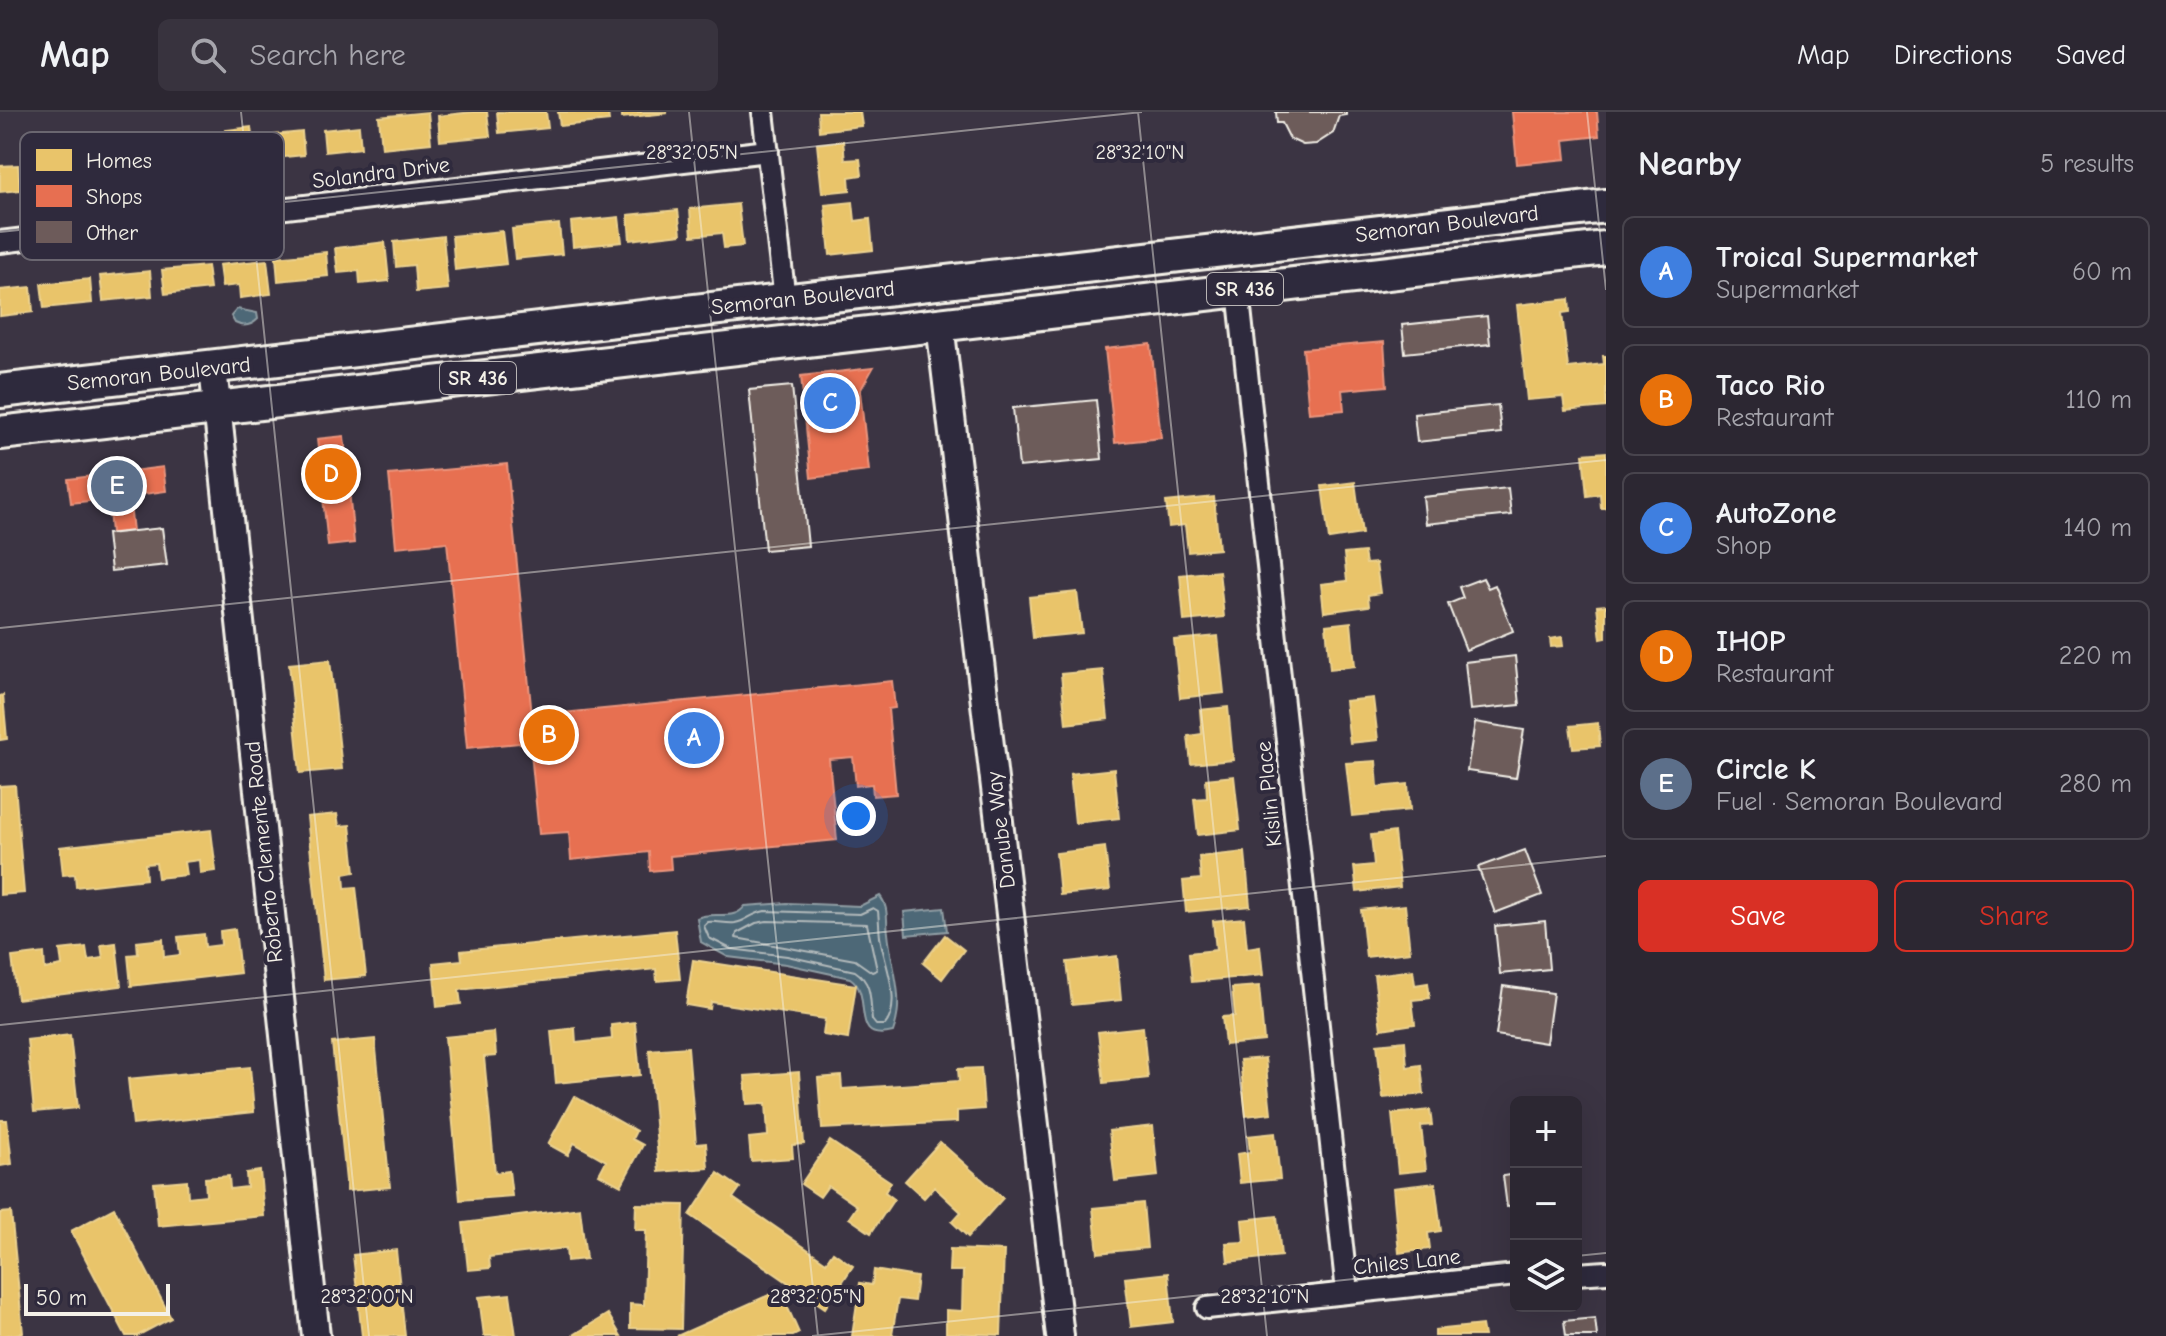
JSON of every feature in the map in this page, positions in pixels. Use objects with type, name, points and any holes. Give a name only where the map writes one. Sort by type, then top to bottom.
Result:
[{"type":"main road","name":"Semoran Boulevard","points":[[0,391],[1606,206]]},
{"type":"main road","name":"Semoran Boulevard","points":[[0,433],[1606,248]]},
{"type":"main road","points":[[940,324],[950,308],[970,290],[1001,276]]},
{"type":"main road","points":[[884,331],[920,316],[934,302],[942,283]]},
{"type":"street","points":[[763,112],[785,300]]},
{"type":"street","name":"Solandra Drive","points":[[284,208],[768,151]]},
{"type":"street","name":"Solandra Drive","points":[[0,242],[20,240]]},
{"type":"street","name":"Kislin Place","points":[[1238,290],[1347,1292]]},
{"type":"street","name":"Danube Way","points":[[940,324],[1060,1336]]},
{"type":"street","name":"Roberto Clemente Road","points":[[213,368],[316,1336]]},
{"type":"street","points":[[1582,1274],[1606,1272]]},
{"type":"street","name":"Chiles Lane","points":[[1207,1308],[1510,1276]]},
{"type":"water","points":[[237,309],[257,313],[258,319],[247,325],[235,323],[231,316]]},
{"type":"water","points":[[880,896],[886,909],[898,994],[893,1032],[879,1034],[870,1031],[861,995],[850,978],[786,964],[728,957],[701,942],[697,918],[703,916],[735,914],[745,906],[787,903],[860,906]]},
{"type":"water","points":[[944,908],[947,931],[906,935],[904,912]]},
{"type":"building: Homes","points":[[428,112],[431,143],[382,148],[379,117]]},
{"type":"building: Homes","points":[[487,112],[490,136],[440,141],[438,116]]},
{"type":"building: Homes","points":[[497,112],[546,112],[548,128],[499,133]]},
{"type":"building: Homes","points":[[558,112],[608,112],[609,121],[560,126]]},
{"type":"building: Homes","points":[[622,112],[667,112],[667,113],[622,118]]},
{"type":"building: Homes","points":[[818,112],[860,112],[862,126],[819,131]]},
{"type":"building: Homes","points":[[359,126],[361,148],[325,152],[323,130]]},
{"type":"building: Homes","points":[[251,127],[252,132],[226,132]]},
{"type":"building: Homes","points":[[302,132],[304,155],[284,157],[284,134]]},
{"type":"building: Homes","points":[[843,141],[845,160],[860,159],[862,175],[849,177],[850,190],[822,193],[817,144]]},
{"type":"building: Homes","points":[[18,165],[20,190],[0,192],[0,166]]},
{"type":"building: Homes","points":[[853,202],[855,221],[870,219],[873,250],[830,255],[825,205]]},
{"type":"building: Homes","points":[[738,204],[743,246],[724,248],[722,233],[692,236],[690,209]]},
{"type":"building: Homes","points":[[678,210],[681,234],[630,240],[628,215]]},
{"type":"building: Homes","points":[[619,217],[622,242],[573,247],[571,222]]},
{"type":"building: Homes","points":[[559,224],[562,254],[515,259],[512,229]]},
{"type":"building: Homes","points":[[502,231],[506,264],[455,270],[452,236]]},
{"type":"building: Homes","points":[[443,236],[448,289],[416,292],[414,265],[396,267],[394,242]]},
{"type":"building: Homes","points":[[385,242],[389,281],[360,284],[359,271],[338,273],[335,248]]},
{"type":"building: Homes","points":[[326,252],[328,276],[278,281],[276,260],[284,260],[284,256]]},
{"type":"building: Homes","points":[[267,260],[271,294],[240,298],[239,285],[222,287],[219,265]]},
{"type":"building: Homes","points":[[207,266],[210,289],[165,294],[162,270]]},
{"type":"building: Homes","points":[[150,271],[152,296],[103,301],[100,276]]},
{"type":"building: Homes","points":[[90,279],[92,303],[44,308],[41,284]]},
{"type":"building: Homes","points":[[31,287],[33,312],[0,316],[0,290]]},
{"type":"building: Homes","points":[[1569,299],[1570,312],[1562,313],[1568,368],[1604,364],[1603,356],[1606,356],[1606,407],[1565,411],[1563,397],[1527,400],[1517,305]]},
{"type":"building: Homes","points":[[1606,452],[1606,508],[1601,508],[1600,494],[1587,496],[1583,454]]},
{"type":"building: Homes","points":[[1355,482],[1362,534],[1329,539],[1322,486]]},
{"type":"building: Homes","points":[[1214,497],[1219,549],[1188,552],[1185,525],[1169,527],[1166,502]]},
{"type":"building: Homes","points":[[1364,552],[1366,564],[1376,563],[1380,593],[1368,595],[1369,606],[1324,612],[1321,584],[1347,581],[1344,554]]},
{"type":"building: Homes","points":[[1219,571],[1224,617],[1184,621],[1180,575]]},
{"type":"building: Homes","points":[[1077,592],[1082,633],[1033,638],[1029,597]]},
{"type":"building: Homes","points":[[1606,605],[1606,638],[1601,639],[1597,606]]},
{"type":"building: Homes","points":[[1351,622],[1355,666],[1330,669],[1326,625]]},
{"type":"building: Homes","points":[[1218,636],[1224,693],[1180,698],[1174,640]]},
{"type":"building: Homes","points":[[1562,637],[1563,646],[1551,647],[1550,639]]},
{"type":"building: Homes","points":[[330,660],[342,769],[300,773],[289,664]]},
{"type":"building: Homes","points":[[1103,670],[1108,719],[1066,724],[1061,674]]},
{"type":"building: Homes","points":[[3,695],[7,739],[0,740],[0,696]]},
{"type":"building: Homes","points":[[1373,698],[1378,740],[1350,743],[1345,701]]},
{"type":"building: Homes","points":[[1228,707],[1233,760],[1191,764],[1188,736],[1202,734],[1200,710]]},
{"type":"building: Homes","points":[[1598,723],[1600,746],[1573,748],[1570,726]]},
{"type":"building: Homes","points":[[1376,761],[1378,787],[1408,784],[1410,810],[1352,816],[1346,763]]},
{"type":"building: Homes","points":[[1114,769],[1119,818],[1075,823],[1070,774]]},
{"type":"building: Homes","points":[[1234,776],[1240,830],[1198,835],[1194,799],[1207,798],[1206,779]]},
{"type":"building: Homes","points":[[15,785],[24,893],[0,895],[0,786]]},
{"type":"building: Homes","points":[[337,814],[339,826],[350,825],[355,872],[344,874],[345,888],[356,887],[366,976],[324,980],[307,817]]},
{"type":"building: Homes","points":[[211,830],[216,871],[200,873],[199,860],[184,862],[186,875],[158,878],[156,863],[145,864],[146,879],[76,887],[75,874],[63,875],[60,847]]},
{"type":"building: Homes","points":[[1394,832],[1400,887],[1357,892],[1354,867],[1374,865],[1371,835]]},
{"type":"building: Homes","points":[[1105,847],[1110,890],[1060,895],[1056,853]]},
{"type":"building: Homes","points":[[1245,852],[1250,906],[1186,912],[1183,881],[1201,879],[1199,857]]},
{"type":"building: Homes","points":[[1405,905],[1410,952],[1366,957],[1361,910]]},
{"type":"building: Homes","points":[[1244,918],[1247,948],[1260,946],[1263,975],[1192,982],[1189,953],[1216,950],[1213,921]]},
{"type":"building: Homes","points":[[235,929],[240,973],[131,986],[128,955],[138,954],[137,942],[163,939],[164,957],[180,955],[178,937],[204,934],[205,947],[221,945],[220,931]]},
{"type":"building: Homes","points":[[675,930],[680,979],[657,981],[656,969],[459,990],[461,1004],[437,1007],[433,963],[462,960],[461,951]]},
{"type":"building: Homes","points":[[945,935],[964,950],[942,979],[923,963]]},
{"type":"building: Homes","points":[[116,943],[121,986],[17,999],[12,957],[44,953],[45,969],[62,966],[60,950],[86,947],[88,960],[103,958],[101,945]]},
{"type":"building: Homes","points":[[1117,956],[1121,1000],[1072,1005],[1067,962]]},
{"type":"building: Homes","points":[[693,960],[856,985],[848,1039],[823,1035],[825,1019],[711,1002],[710,1009],[686,1005]]},
{"type":"building: Homes","points":[[1413,970],[1415,985],[1428,983],[1430,998],[1412,1000],[1415,1024],[1381,1029],[1374,975]]},
{"type":"building: Homes","points":[[1259,986],[1264,1041],[1225,1045],[1222,1017],[1235,1016],[1232,988]]},
{"type":"building: Homes","points":[[635,1022],[640,1075],[556,1083],[551,1031],[575,1028],[576,1043],[612,1039],[611,1025]]},
{"type":"building: Homes","points":[[1143,1027],[1148,1078],[1104,1083],[1098,1032]]},
{"type":"building: Homes","points":[[494,1032],[496,1056],[484,1057],[495,1173],[509,1171],[512,1196],[460,1200],[445,1037]]},
{"type":"building: Homes","points":[[70,1035],[78,1108],[34,1112],[27,1040]]},
{"type":"building: Homes","points":[[375,1039],[390,1187],[347,1191],[332,1043]]},
{"type":"building: Homes","points":[[1405,1041],[1407,1067],[1421,1065],[1424,1094],[1383,1098],[1377,1044]]},
{"type":"building: Homes","points":[[688,1047],[696,1144],[706,1143],[708,1168],[659,1172],[649,1050]]},
{"type":"building: Homes","points":[[1265,1058],[1271,1113],[1246,1116],[1240,1060]]},
{"type":"building: Homes","points":[[250,1067],[254,1112],[133,1125],[128,1079]]},
{"type":"building: Homes","points":[[981,1068],[984,1109],[957,1111],[957,1122],[822,1129],[818,1078],[841,1076],[842,1089],[959,1081],[958,1069]]},
{"type":"building: Homes","points":[[799,1072],[804,1144],[792,1145],[793,1158],[751,1161],[749,1138],[768,1136],[766,1103],[747,1104],[745,1076]]},
{"type":"building: Homes","points":[[574,1096],[636,1131],[632,1139],[643,1145],[621,1186],[599,1174],[606,1161],[574,1143],[568,1155],[548,1144]]},
{"type":"building: Homes","points":[[1430,1110],[1432,1125],[1421,1126],[1426,1170],[1398,1173],[1392,1114]]},
{"type":"building: Homes","points":[[0,1120],[7,1120],[12,1164],[0,1166]]},
{"type":"building: Homes","points":[[1153,1126],[1158,1176],[1115,1181],[1109,1131]]},
{"type":"building: Homes","points":[[1275,1133],[1280,1179],[1240,1183],[1237,1154],[1250,1152],[1248,1136]]},
{"type":"building: Homes","points":[[830,1141],[891,1182],[885,1192],[894,1199],[871,1233],[849,1218],[857,1206],[828,1186],[820,1197],[801,1184]]},
{"type":"building: Homes","points":[[940,1142],[1003,1198],[968,1237],[952,1222],[961,1212],[934,1187],[924,1198],[905,1181]]},
{"type":"building: Homes","points":[[260,1171],[264,1216],[158,1226],[154,1183],[187,1180],[188,1197],[206,1195],[205,1178],[229,1176],[230,1189],[247,1187],[246,1173]]},
{"type":"building: Homes","points":[[718,1173],[740,1188],[733,1198],[826,1262],[833,1252],[853,1266],[825,1308],[690,1215]]},
{"type":"building: Homes","points":[[1435,1183],[1441,1231],[1428,1233],[1430,1249],[1399,1253],[1393,1188]]},
{"type":"building: Homes","points":[[1143,1203],[1147,1248],[1098,1253],[1093,1208]]},
{"type":"building: Homes","points":[[636,1204],[684,1205],[681,1329],[630,1328],[630,1304],[644,1305],[646,1230],[635,1230]]},
{"type":"building: Homes","points":[[114,1208],[171,1318],[137,1336],[126,1336],[71,1231]]},
{"type":"building: Homes","points":[[580,1208],[586,1259],[567,1261],[566,1248],[489,1257],[490,1268],[468,1270],[463,1223]]},
{"type":"building: Homes","points":[[11,1212],[23,1333],[0,1336],[0,1213]]},
{"type":"building: Homes","points":[[1277,1216],[1281,1256],[1228,1262],[1226,1243],[1244,1242],[1242,1220]]},
{"type":"building: Homes","points":[[950,1249],[1004,1251],[1001,1335],[946,1333],[946,1310],[962,1311],[963,1271],[949,1271]]},
{"type":"building: Homes","points":[[396,1250],[405,1336],[362,1336],[353,1255]]},
{"type":"building: Homes","points":[[874,1270],[917,1277],[914,1301],[898,1299],[892,1335],[901,1336],[852,1336],[860,1283],[872,1285]]},
{"type":"building: Homes","points":[[1168,1273],[1173,1322],[1131,1327],[1125,1278]]},
{"type":"building: Homes","points":[[780,1290],[799,1333],[793,1336],[677,1336]]},
{"type":"building: Homes","points":[[510,1294],[516,1336],[484,1336],[479,1297]]},
{"type":"building: Homes","points":[[608,1314],[621,1336],[572,1336]]},
{"type":"building: Homes","points":[[1482,1325],[1484,1336],[1435,1336],[1435,1330]]},
{"type":"building: Shops","points":[[1512,112],[1597,112],[1599,136],[1564,140],[1566,159],[1517,164]]},
{"type":"building: Shops","points":[[1384,342],[1387,386],[1342,390],[1344,410],[1309,413],[1303,349]]},
{"type":"building: Shops","points":[[1151,344],[1161,438],[1115,443],[1105,349]]},
{"type":"building: Shops","points":[[873,368],[860,391],[869,471],[811,478],[801,376]]},
{"type":"building: Shops","points":[[344,436],[354,543],[328,546],[317,439]]},
{"type":"building: Shops","points":[[507,464],[532,716],[892,681],[895,708],[888,709],[896,794],[873,796],[872,784],[856,786],[853,757],[829,759],[837,840],[670,856],[671,869],[650,871],[649,852],[571,860],[569,832],[539,834],[530,742],[467,748],[447,542],[396,547],[389,475]]},
{"type":"building: Shops","points":[[163,467],[166,491],[129,496],[133,531],[111,533],[108,499],[71,503],[68,479]]},
{"type":"building: Other","points":[[1276,112],[1346,112],[1346,115],[1339,116],[1333,133],[1316,144],[1303,145],[1290,139],[1282,123],[1277,123]]},
{"type":"building: Other","points":[[1487,316],[1490,344],[1405,353],[1402,325]]},
{"type":"building: Other","points":[[792,386],[808,546],[765,550],[749,390]]},
{"type":"building: Other","points":[[1096,400],[1102,459],[1019,467],[1013,408]]},
{"type":"building: Other","points":[[1498,405],[1501,433],[1417,442],[1414,414]]},
{"type":"building: Other","points":[[1508,488],[1511,515],[1426,524],[1423,497]]},
{"type":"building: Other","points":[[162,528],[167,565],[111,571],[107,534]]},
{"type":"building: Other","points":[[1483,578],[1488,588],[1495,585],[1513,631],[1466,650],[1448,604],[1463,598],[1459,587]]},
{"type":"building: Other","points":[[1515,656],[1520,705],[1470,710],[1465,662]]},
{"type":"building: Other","points":[[1475,722],[1524,730],[1516,778],[1467,771]]},
{"type":"building: Other","points":[[1525,850],[1542,895],[1495,913],[1478,867]]},
{"type":"building: Other","points":[[1545,921],[1549,969],[1500,974],[1495,926]]},
{"type":"building: Other","points":[[1503,986],[1553,993],[1546,1043],[1496,1035]]},
{"type":"building: Other","points":[[1510,1175],[1510,1207],[1507,1207],[1503,1176]]},
{"type":"building: Other","points":[[1595,1318],[1597,1336],[1566,1336],[1564,1321]]},
{"type":"place","name":"AutoZone","points":[[830,403]]},
{"type":"place","name":"IHOP","points":[[331,474]]},
{"type":"place","name":"Circle K","points":[[117,486]]},
{"type":"place","name":"Taco Rio","points":[[549,735]]},
{"type":"place","name":"Troical Supermarket","points":[[694,738]]}]
